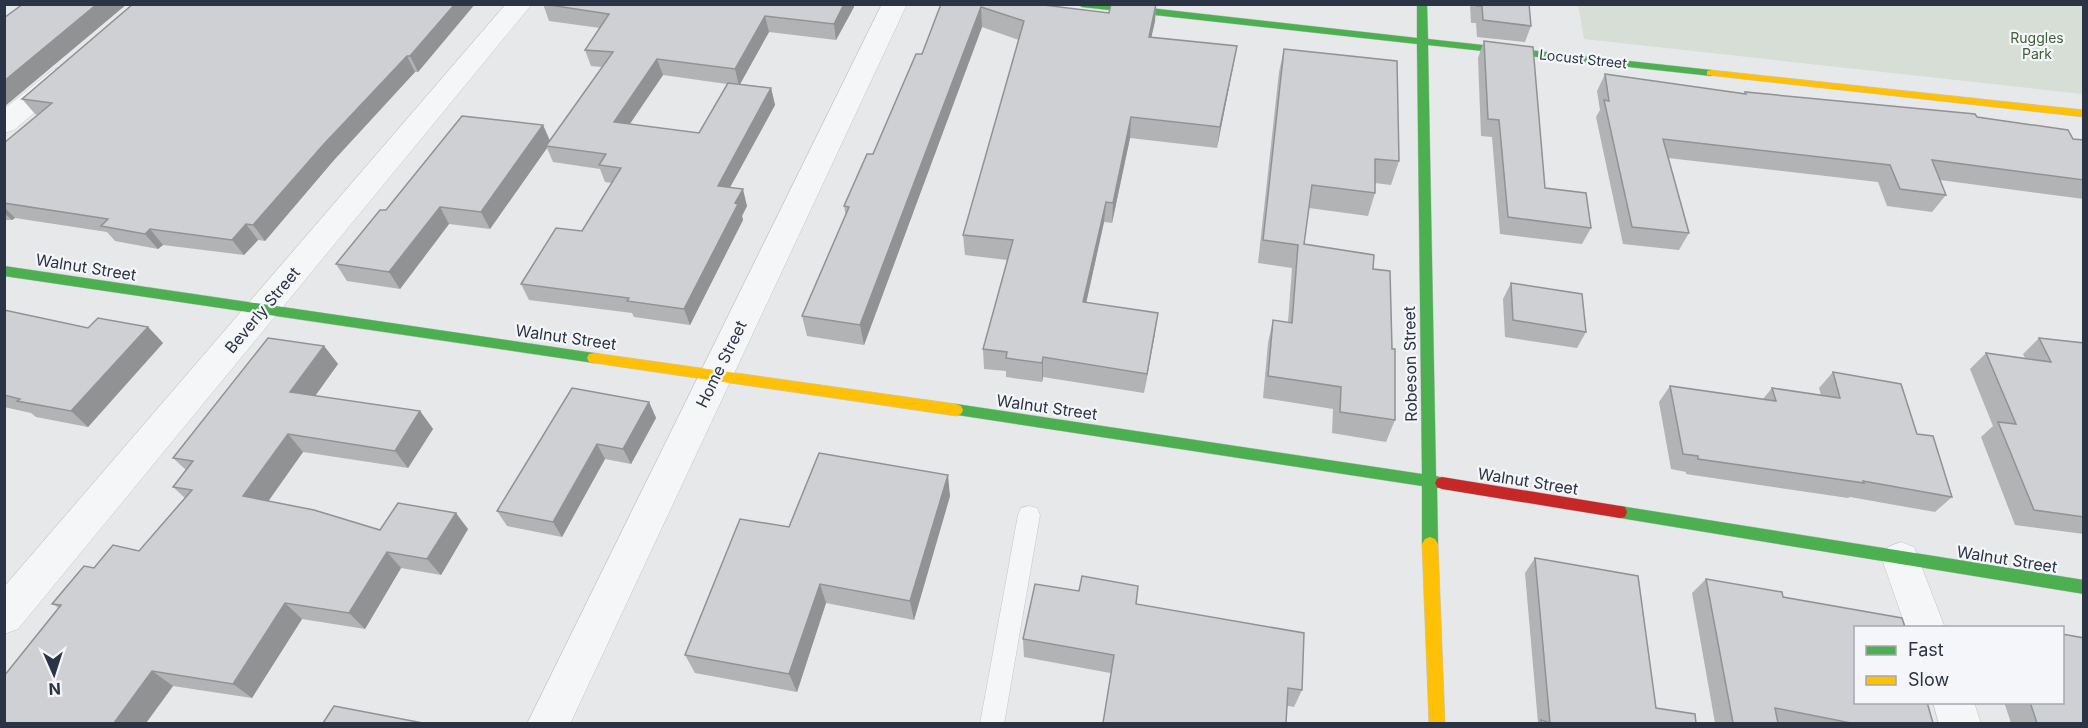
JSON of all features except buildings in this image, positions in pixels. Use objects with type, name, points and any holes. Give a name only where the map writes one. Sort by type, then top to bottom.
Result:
[{"type":"street","name":"Beverly Street","points":[[4,616],[520,4]]},
{"type":"street","name":"Home Street","points":[[548,723],[895,4]]},
{"type":"street","name":"Locust Street","points":[[1082,4],[2084,114]]},
{"type":"street","name":"Robeson Street","points":[[1422,4],[1427,480],[1437,723]]},
{"type":"street","points":[[4,124],[85,57]]},
{"type":"street","name":"Walnut Street","points":[[4,271],[261,312],[716,374],[1427,480],[2084,587]]},
{"type":"street","points":[[1901,559],[1926,626]]},
{"type":"street","points":[[1954,704],[1960,723]]},
{"type":"lane","points":[[992,723],[1029,515]]},
{"type":"green space","name":"Ruggles Park","points":[[1578,5],[2083,5],[2083,94],[1584,39]]},
{"type":"traffic: fast","points":[[1082,4],[1711,73]]},
{"type":"traffic: fast","points":[[1422,4],[1430,544]]},
{"type":"traffic: fast","points":[[4,271],[594,358]]},
{"type":"traffic: fast","points":[[956,410],[1442,483]]},
{"type":"traffic: fast","points":[[1620,512],[2084,587]]},
{"type":"traffic: slow","points":[[1711,73],[2084,114]]},
{"type":"traffic: slow","points":[[594,358],[956,410]]},
{"type":"traffic: slow","points":[[1430,544],[1437,724]]},
{"type":"traffic: jam","points":[[1442,483],[1620,512]]}]
